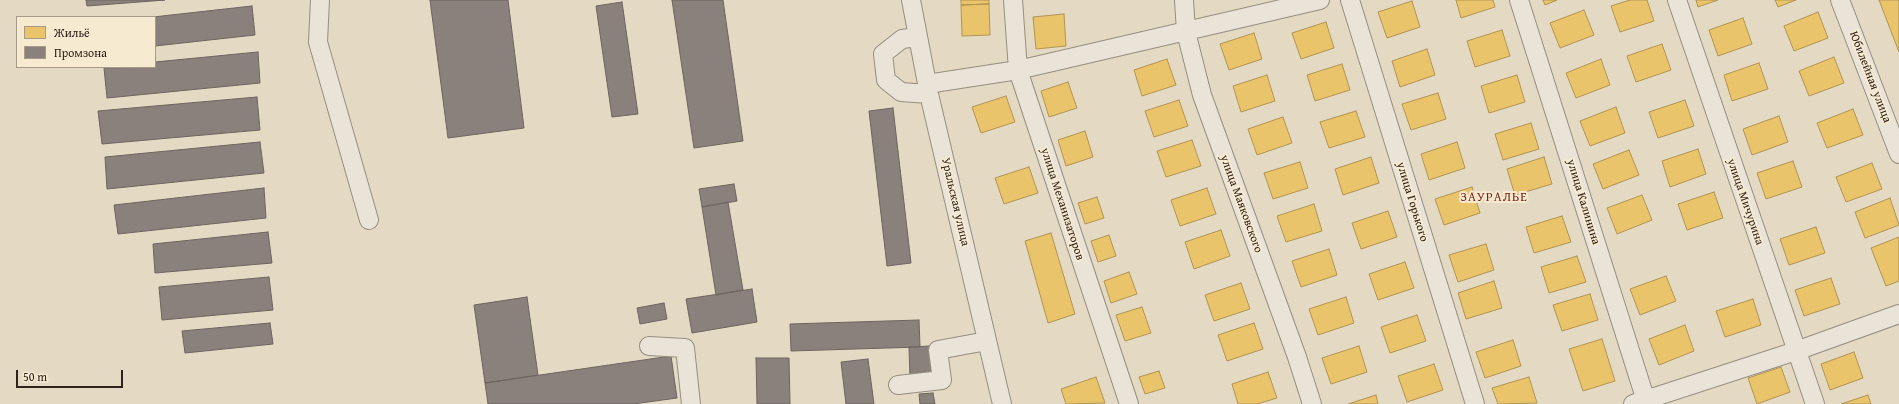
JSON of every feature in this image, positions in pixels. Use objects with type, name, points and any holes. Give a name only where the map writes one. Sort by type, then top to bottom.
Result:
[{"type":"street","points":[[320,0],[318,42],[369,220]]},
{"type":"street","name":"Уральская улица","points":[[911,0],[928,89],[1002,404]]},
{"type":"street","name":"улица Механизаторов","points":[[1013,0],[1018,70],[1129,404]]},
{"type":"street","name":"улица Маяковского","points":[[1184,0],[1186,32],[1202,94],[1312,404]]},
{"type":"street","points":[[918,37],[902,39],[883,54],[886,80],[901,92],[928,89],[1018,70],[1320,0]]},
{"type":"street","name":"улица Горького","points":[[1350,0],[1475,404]]},
{"type":"street","name":"улица Калинина","points":[[1520,0],[1642,403]]},
{"type":"street","name":"улица Мичурина","points":[[1676,0],[1814,404]]},
{"type":"street","name":"Юбилейная улица","points":[[1840,0],[1899,154]]},
{"type":"street","points":[[1642,403],[1796,351],[1899,314]]},
{"type":"street","points":[[898,386],[942,380],[938,350],[987,341]]},
{"type":"street","points":[[649,346],[685,348],[691,404]]},
{"type":"building: Жильё","points":[[961,0],[989,0],[989,4],[961,5]]},
{"type":"building: Жильё","points":[[1456,0],[1493,0],[1495,7],[1461,18]]},
{"type":"building: Жильё","points":[[1543,0],[1557,0],[1545,5]]},
{"type":"building: Жильё","points":[[1630,0],[1647,0],[1654,21],[1620,32],[1611,6]]},
{"type":"building: Жильё","points":[[1696,0],[1718,0],[1698,7]]},
{"type":"building: Жильё","points":[[1775,0],[1796,0],[1778,7]]},
{"type":"building: Жильё","points":[[1879,0],[1899,0],[1899,52]]},
{"type":"building: Жильё","points":[[1412,1],[1420,27],[1387,38],[1378,12]]},
{"type":"building: Жильё","points":[[989,4],[990,35],[962,36],[961,5]]},
{"type":"building: Жильё","points":[[1584,10],[1594,35],[1560,48],[1550,23]]},
{"type":"building: Жильё","points":[[1818,12],[1828,38],[1794,51],[1784,26]]},
{"type":"building: Жильё","points":[[1064,14],[1066,46],[1036,49],[1033,17]]},
{"type":"building: Жильё","points":[[1743,18],[1752,44],[1718,56],[1709,30]]},
{"type":"building: Жильё","points":[[1326,22],[1334,48],[1301,59],[1292,33]]},
{"type":"building: Жильё","points":[[1502,30],[1510,56],[1475,67],[1467,41]]},
{"type":"building: Жильё","points":[[1254,33],[1262,59],[1229,70],[1220,44]]},
{"type":"building: Жильё","points":[[1662,44],[1671,70],[1636,82],[1627,56]]},
{"type":"building: Жильё","points":[[1427,49],[1435,75],[1400,87],[1392,61]]},
{"type":"building: Жильё","points":[[1834,57],[1844,83],[1809,96],[1799,71]]},
{"type":"building: Жильё","points":[[1167,59],[1176,85],[1142,96],[1134,70]]},
{"type":"building: Жильё","points":[[1601,59],[1610,85],[1576,98],[1566,73]]},
{"type":"building: Жильё","points":[[1759,63],[1768,89],[1732,101],[1724,75]]},
{"type":"building: Жильё","points":[[1342,64],[1350,90],[1315,101],[1307,75]]},
{"type":"building: Жильё","points":[[1267,75],[1275,101],[1241,112],[1233,86]]},
{"type":"building: Жильё","points":[[1517,75],[1525,102],[1489,113],[1481,86]]},
{"type":"building: Жильё","points":[[1068,82],[1077,108],[1049,117],[1041,91]]},
{"type":"building: Жильё","points":[[1438,93],[1446,119],[1411,130],[1402,104]]},
{"type":"building: Жильё","points":[[1006,96],[1015,122],[981,133],[972,107]]},
{"type":"building: Жильё","points":[[1179,100],[1188,126],[1154,137],[1145,111]]},
{"type":"building: Жильё","points":[[1685,100],[1694,126],[1658,138],[1649,112]]},
{"type":"building: Жильё","points":[[1616,107],[1625,133],[1590,146],[1580,121]]},
{"type":"building: Жильё","points":[[1853,109],[1863,135],[1827,148],[1817,123]]},
{"type":"building: Жильё","points":[[1356,111],[1365,137],[1329,148],[1320,122]]},
{"type":"building: Жильё","points":[[1779,116],[1788,142],[1752,155],[1743,129]]},
{"type":"building: Жильё","points":[[1283,117],[1292,143],[1257,155],[1248,129]]},
{"type":"building: Жильё","points":[[1531,123],[1539,149],[1503,160],[1495,134]]},
{"type":"building: Жильё","points":[[1085,131],[1093,157],[1066,166],[1058,140]]},
{"type":"building: Жильё","points":[[1192,140],[1201,166],[1166,177],[1157,151]]},
{"type":"building: Жильё","points":[[1457,142],[1465,168],[1429,180],[1421,154]]},
{"type":"building: Жильё","points":[[1698,149],[1706,174],[1670,187],[1662,161]]},
{"type":"building: Жильё","points":[[1629,150],[1639,175],[1603,189],[1593,164]]},
{"type":"building: Жильё","points":[[1371,157],[1379,183],[1343,195],[1335,169]]},
{"type":"building: Жильё","points":[[1544,157],[1552,184],[1515,195],[1507,169]]},
{"type":"building: Жильё","points":[[1793,161],[1802,187],[1766,199],[1757,173]]},
{"type":"building: Жильё","points":[[1300,162],[1308,188],[1273,199],[1264,173]]},
{"type":"building: Жильё","points":[[1872,163],[1882,189],[1846,202],[1836,177]]},
{"type":"building: Жильё","points":[[1029,167],[1038,193],[1004,204],[995,178]]},
{"type":"building: Жильё","points":[[1472,187],[1480,213],[1444,225],[1435,199]]},
{"type":"building: Жильё","points":[[1207,188],[1216,214],[1180,226],[1171,200]]},
{"type":"building: Жильё","points":[[1714,192],[1723,218],[1687,230],[1678,204]]},
{"type":"building: Жильё","points":[[1642,195],[1652,220],[1617,234],[1607,208]]},
{"type":"building: Жильё","points":[[1097,197],[1104,218],[1085,224],[1078,203]]},
{"type":"building: Жильё","points":[[1890,198],[1899,225],[1865,238],[1855,212]]},
{"type":"building: Жильё","points":[[1314,204],[1322,231],[1286,242],[1277,216]]},
{"type":"building: Жильё","points":[[1388,211],[1397,237],[1361,249],[1352,223]]},
{"type":"building: Жильё","points":[[1562,216],[1571,242],[1534,253],[1526,227]]},
{"type":"building: Жильё","points":[[1816,227],[1825,253],[1789,265],[1780,239]]},
{"type":"building: Жильё","points":[[1221,230],[1230,256],[1194,269],[1185,242]]},
{"type":"building: Жильё","points":[[1051,233],[1075,314],[1048,323],[1025,241]]},
{"type":"building: Жильё","points":[[1109,235],[1116,256],[1098,262],[1091,241]]},
{"type":"building: Жильё","points":[[1899,237],[1899,281],[1886,286],[1871,248]]},
{"type":"building: Жильё","points":[[1486,244],[1494,270],[1458,282],[1449,255]]},
{"type":"building: Жильё","points":[[1329,249],[1337,275],[1301,287],[1292,261]]},
{"type":"building: Жильё","points":[[1577,256],[1586,282],[1549,293],[1541,267]]},
{"type":"building: Жильё","points":[[1405,262],[1414,288],[1378,300],[1369,274]]},
{"type":"building: Жильё","points":[[1129,272],[1137,294],[1111,303],[1104,281]]},
{"type":"building: Жильё","points":[[1666,276],[1676,301],[1640,315],[1630,289]]},
{"type":"building: Жильё","points":[[1831,278],[1840,304],[1804,316],[1795,290]]},
{"type":"building: Жильё","points":[[1494,281],[1502,308],[1466,319],[1458,293]]},
{"type":"building: Жильё","points":[[1241,283],[1250,309],[1214,321],[1205,295]]},
{"type":"building: Жильё","points":[[1590,294],[1598,320],[1562,331],[1553,305]]},
{"type":"building: Жильё","points":[[1346,297],[1354,323],[1318,335],[1309,309]]},
{"type":"building: Жильё","points":[[1753,299],[1761,325],[1725,337],[1716,311]]},
{"type":"building: Жильё","points":[[1142,307],[1151,333],[1125,341],[1116,315]]},
{"type":"building: Жильё","points":[[1417,315],[1426,341],[1390,353],[1381,327]]},
{"type":"building: Жильё","points":[[1254,323],[1263,349],[1227,361],[1218,335]]},
{"type":"building: Жильё","points":[[1685,325],[1694,351],[1659,365],[1649,339]]},
{"type":"building: Жильё","points":[[1602,339],[1615,381],[1583,391],[1569,349]]},
{"type":"building: Жильё","points":[[1513,340],[1521,366],[1485,378],[1476,352]]},
{"type":"building: Жильё","points":[[1359,346],[1367,372],[1331,384],[1322,358]]},
{"type":"building: Жильё","points":[[1854,352],[1863,378],[1830,390],[1821,364]]},
{"type":"building: Жильё","points":[[1434,364],[1443,390],[1407,402],[1398,376]]},
{"type":"building: Жильё","points":[[1781,367],[1790,392],[1757,404],[1748,378]]},
{"type":"building: Жильё","points":[[1159,371],[1165,388],[1145,394],[1139,377]]},
{"type":"building: Жильё","points":[[1268,372],[1277,398],[1257,404],[1238,404],[1232,384]]},
{"type":"building: Жильё","points":[[1096,377],[1105,403],[1066,404],[1061,389]]},
{"type":"building: Жильё","points":[[1529,377],[1537,403],[1498,404],[1492,388]]},
{"type":"building: Жильё","points":[[1376,395],[1378,404],[1348,404]]},
{"type":"building: Жильё","points":[[1868,395],[1871,404],[1841,404]]},
{"type":"building: Промзона","points":[[86,0],[165,0],[87,6]]},
{"type":"building: Промзона","points":[[430,0],[508,0],[524,128],[448,138]]},
{"type":"building: Промзона","points":[[672,0],[723,0],[743,141],[694,148]]},
{"type":"building: Промзона","points":[[622,2],[638,114],[612,117],[596,6]]},
{"type":"building: Промзона","points":[[252,6],[255,35],[156,46],[156,17]]},
{"type":"building: Промзона","points":[[258,52],[260,83],[107,98],[104,68],[156,68],[156,62]]},
{"type":"building: Промзона","points":[[257,97],[260,130],[102,144],[98,111]]},
{"type":"building: Промзона","points":[[893,108],[911,263],[887,266],[869,111]]},
{"type":"building: Промзона","points":[[260,142],[264,173],[107,189],[105,157]]},
{"type":"building: Промзона","points":[[734,184],[737,201],[702,207],[699,189]]},
{"type":"building: Промзона","points":[[264,188],[266,218],[118,234],[114,205]]},
{"type":"building: Промзона","points":[[728,202],[743,290],[716,295],[702,207]]},
{"type":"building: Промзона","points":[[268,232],[272,263],[155,273],[153,244]]},
{"type":"building: Промзона","points":[[269,277],[273,310],[162,320],[159,287]]},
{"type":"building: Промзона","points":[[752,289],[757,322],[692,333],[686,299]]},
{"type":"building: Промзона","points":[[527,297],[538,375],[485,383],[474,305]]},
{"type":"building: Промзона","points":[[664,303],[667,319],[640,324],[637,308]]},
{"type":"building: Промзона","points":[[919,320],[920,347],[791,351],[790,324]]},
{"type":"building: Промзона","points":[[270,323],[273,344],[185,353],[182,331]]},
{"type":"building: Промзона","points":[[931,346],[932,377],[910,378],[909,347]]},
{"type":"building: Промзона","points":[[671,356],[677,398],[633,404],[488,404],[485,383]]},
{"type":"building: Промзона","points":[[756,358],[789,358],[790,404],[757,404]]},
{"type":"building: Промзона","points":[[868,359],[874,404],[846,404],[841,362]]},
{"type":"building: Промзона","points":[[933,393],[935,404],[920,404],[919,394]]},
{"type":"district","name":"ЗАУРАЛЬЕ","points":[[1494,198]]}]
